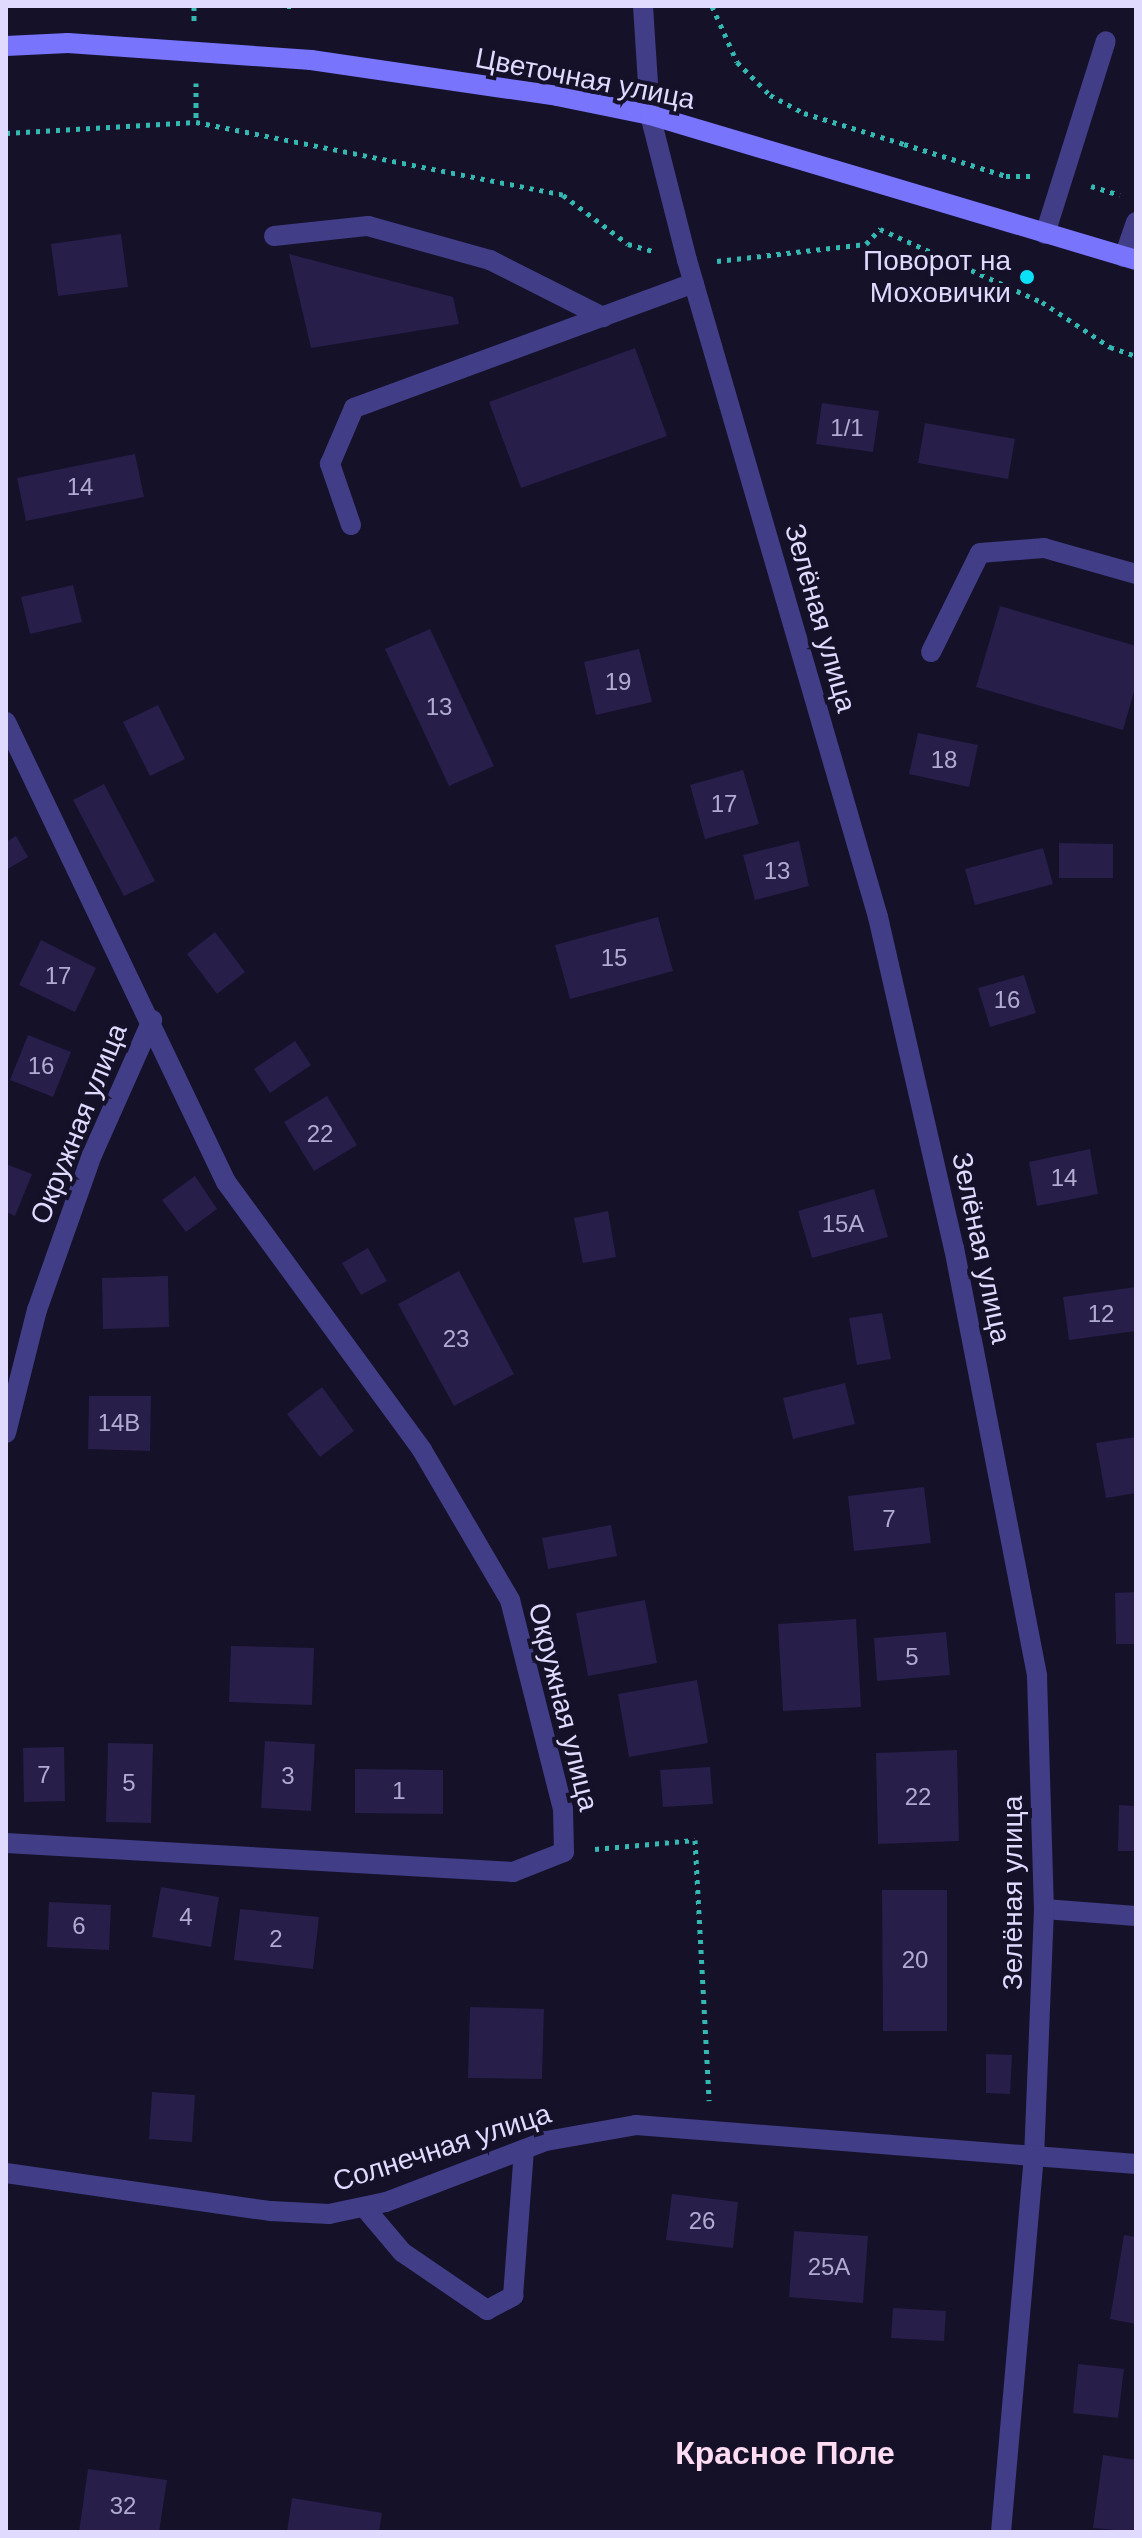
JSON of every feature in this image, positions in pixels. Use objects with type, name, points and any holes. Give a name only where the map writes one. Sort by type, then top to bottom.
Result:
[{"type":"main road","name":"Цветочная улица","points":[[6,46],[68,43],[311,60],[650,115],[1130,259]]},
{"type":"street","name":"Зелёная улица","points":[[643,6],[650,115],[687,260],[878,917],[954,1248],[1037,1676],[1044,1909],[1034,2155],[1001,2532]]},
{"type":"street","points":[[1045,234],[1106,41]]},
{"type":"street","points":[[1130,259],[1136,222]]},
{"type":"street","points":[[274,236],[368,226],[490,260],[603,317]]},
{"type":"street","points":[[351,525],[330,464],[354,408],[694,283]]},
{"type":"street","points":[[931,652],[980,553],[1044,548],[1136,574]]},
{"type":"street","name":"Окружная улица","points":[[6,722],[152,1020],[226,1182],[422,1450],[510,1600],[563,1809],[564,1852],[513,1872],[6,1843]]},
{"type":"street","name":"Окружная улица","points":[[6,1433],[37,1310],[92,1155],[152,1020]]},
{"type":"street","points":[[1044,1909],[1136,1916]]},
{"type":"street","name":"Солнечная улица","points":[[6,2173],[271,2211],[329,2214],[364,2207],[524,2149],[636,2125],[1136,2164]]},
{"type":"street","points":[[364,2207],[402,2252],[487,2310],[513,2296],[524,2149]]},
{"type":"path","points":[[287,6],[297,6]]},
{"type":"path","points":[[712,6],[737,62],[770,95],[804,113],[1006,176],[1063,177],[1136,200]]},
{"type":"path","points":[[6,133],[196,122],[563,195],[628,244],[687,260],[744,261],[866,244],[880,229],[1042,302],[1110,347],[1136,356]]},
{"type":"path","points":[[564,1852],[695,1840],[710,2130]]},
{"type":"building","points":[[121,234],[128,287],[58,296],[51,244]]},
{"type":"building","points":[[289,254],[453,297],[459,324],[311,348]]},
{"type":"building","points":[[635,348],[667,436],[521,488],[489,402]]},
{"type":"building","points":[[822,403],[879,411],[873,452],[816,444]]},
{"type":"building","points":[[925,423],[1015,439],[1008,479],[918,463]]},
{"type":"building","points":[[135,454],[144,497],[26,521],[17,478]]},
{"type":"building","points":[[73,585],[82,622],[30,634],[21,597]]},
{"type":"building","points":[[1000,606],[1136,646],[1136,685],[1123,730],[976,687]]},
{"type":"building","points":[[430,629],[494,766],[449,786],[385,649]]},
{"type":"building","points":[[639,649],[652,702],[596,715],[584,662]]},
{"type":"building","points":[[158,705],[185,759],[150,776],[123,722]]},
{"type":"building","points":[[918,733],[978,745],[969,787],[909,774]]},
{"type":"building","points":[[743,770],[759,824],[705,839],[690,785]]},
{"type":"building","points":[[104,784],[155,881],[124,896],[73,800]]},
{"type":"building","points":[[16,836],[28,857],[6,870],[6,842]]},
{"type":"building","points":[[799,841],[809,886],[755,900],[743,855]]},
{"type":"building","points":[[1059,843],[1113,844],[1113,878],[1059,878]]},
{"type":"building","points":[[1043,848],[1053,884],[975,905],[965,869]]},
{"type":"building","points":[[658,917],[673,971],[570,999],[555,945]]},
{"type":"building","points":[[215,932],[245,972],[217,994],[187,954]]},
{"type":"building","points":[[41,940],[96,968],[75,1012],[19,985]]},
{"type":"building","points":[[1024,975],[1036,1013],[990,1027],[978,988]]},
{"type":"building","points":[[28,1035],[71,1052],[53,1097],[10,1080]]},
{"type":"building","points":[[295,1041],[311,1065],[270,1093],[254,1069]]},
{"type":"building","points":[[327,1096],[357,1145],[314,1171],[284,1122]]},
{"type":"building","points":[[1090,1149],[1098,1194],[1037,1206],[1029,1162]]},
{"type":"building","points":[[6,1164],[32,1174],[15,1216],[6,1212]]},
{"type":"building","points":[[195,1176],[217,1209],[186,1232],[162,1200]]},
{"type":"building","points":[[874,1189],[888,1237],[812,1258],[798,1211]]},
{"type":"building","points":[[608,1211],[616,1257],[583,1263],[574,1218]]},
{"type":"building","points":[[368,1248],[387,1281],[361,1295],[342,1263]]},
{"type":"building","points":[[459,1271],[514,1374],[454,1406],[398,1304]]},
{"type":"building","points":[[168,1276],[169,1327],[103,1329],[102,1278]]},
{"type":"building","points":[[1136,1287],[1136,1331],[1069,1340],[1063,1297]]},
{"type":"building","points":[[882,1313],[891,1359],[857,1365],[849,1318]]},
{"type":"building","points":[[845,1383],[855,1424],[793,1439],[783,1398]]},
{"type":"building","points":[[322,1387],[354,1431],[320,1457],[287,1414]]},
{"type":"building","points":[[89,1396],[151,1396],[150,1451],[88,1449]]},
{"type":"building","points":[[1136,1437],[1136,1493],[1106,1498],[1096,1443]]},
{"type":"building","points":[[924,1487],[931,1543],[854,1551],[848,1496]]},
{"type":"building","points":[[611,1525],[617,1556],[548,1569],[542,1538]]},
{"type":"building","points":[[1136,1592],[1136,1644],[1116,1644],[1115,1593]]},
{"type":"building","points":[[645,1600],[657,1663],[588,1676],[576,1613]]},
{"type":"building","points":[[856,1619],[861,1707],[783,1711],[778,1624]]},
{"type":"building","points":[[946,1632],[950,1675],[877,1681],[874,1638]]},
{"type":"building","points":[[231,1646],[314,1648],[312,1705],[229,1702]]},
{"type":"building","points":[[697,1680],[708,1743],[629,1757],[618,1694]]},
{"type":"building","points":[[265,1741],[315,1744],[311,1811],[261,1808]]},
{"type":"building","points":[[108,1743],[153,1744],[151,1823],[106,1822]]},
{"type":"building","points":[[64,1747],[65,1801],[24,1802],[23,1748]]},
{"type":"building","points":[[957,1750],[959,1841],[878,1844],[876,1753]]},
{"type":"building","points":[[710,1767],[713,1804],[663,1807],[660,1770]]},
{"type":"building","points":[[355,1769],[443,1770],[443,1814],[355,1813]]},
{"type":"building","points":[[1119,1805],[1136,1806],[1136,1851],[1118,1851]]},
{"type":"building","points":[[161,1887],[219,1897],[211,1947],[152,1937]]},
{"type":"building","points":[[882,1890],[947,1890],[947,2031],[883,2031]]},
{"type":"building","points":[[49,1902],[111,1905],[109,1950],[47,1947]]},
{"type":"building","points":[[240,1909],[319,1917],[313,1969],[234,1960]]},
{"type":"building","points":[[470,2007],[544,2009],[542,2079],[468,2078]]},
{"type":"building","points":[[986,2054],[1012,2055],[1010,2094],[986,2093]]},
{"type":"building","points":[[152,2092],[195,2095],[192,2142],[149,2139]]},
{"type":"building","points":[[672,2194],[738,2202],[733,2248],[666,2240]]},
{"type":"building","points":[[794,2231],[868,2236],[863,2303],[789,2297]]},
{"type":"building","points":[[1124,2235],[1136,2237],[1136,2324],[1110,2319]]},
{"type":"building","points":[[893,2308],[946,2311],[944,2341],[891,2338]]},
{"type":"building","points":[[1078,2364],[1124,2369],[1118,2418],[1073,2413]]},
{"type":"building","points":[[1103,2455],[1136,2460],[1136,2532],[1093,2528]]},
{"type":"building","points":[[88,2469],[167,2480],[159,2532],[79,2532]]},
{"type":"building","points":[[292,2498],[382,2513],[379,2532],[287,2532]]},
{"type":"place","name":"Поворот на Моховички","points":[[1027,277]]},
{"type":"district","name":"Красное Поле","points":[[785,2453]]}]
